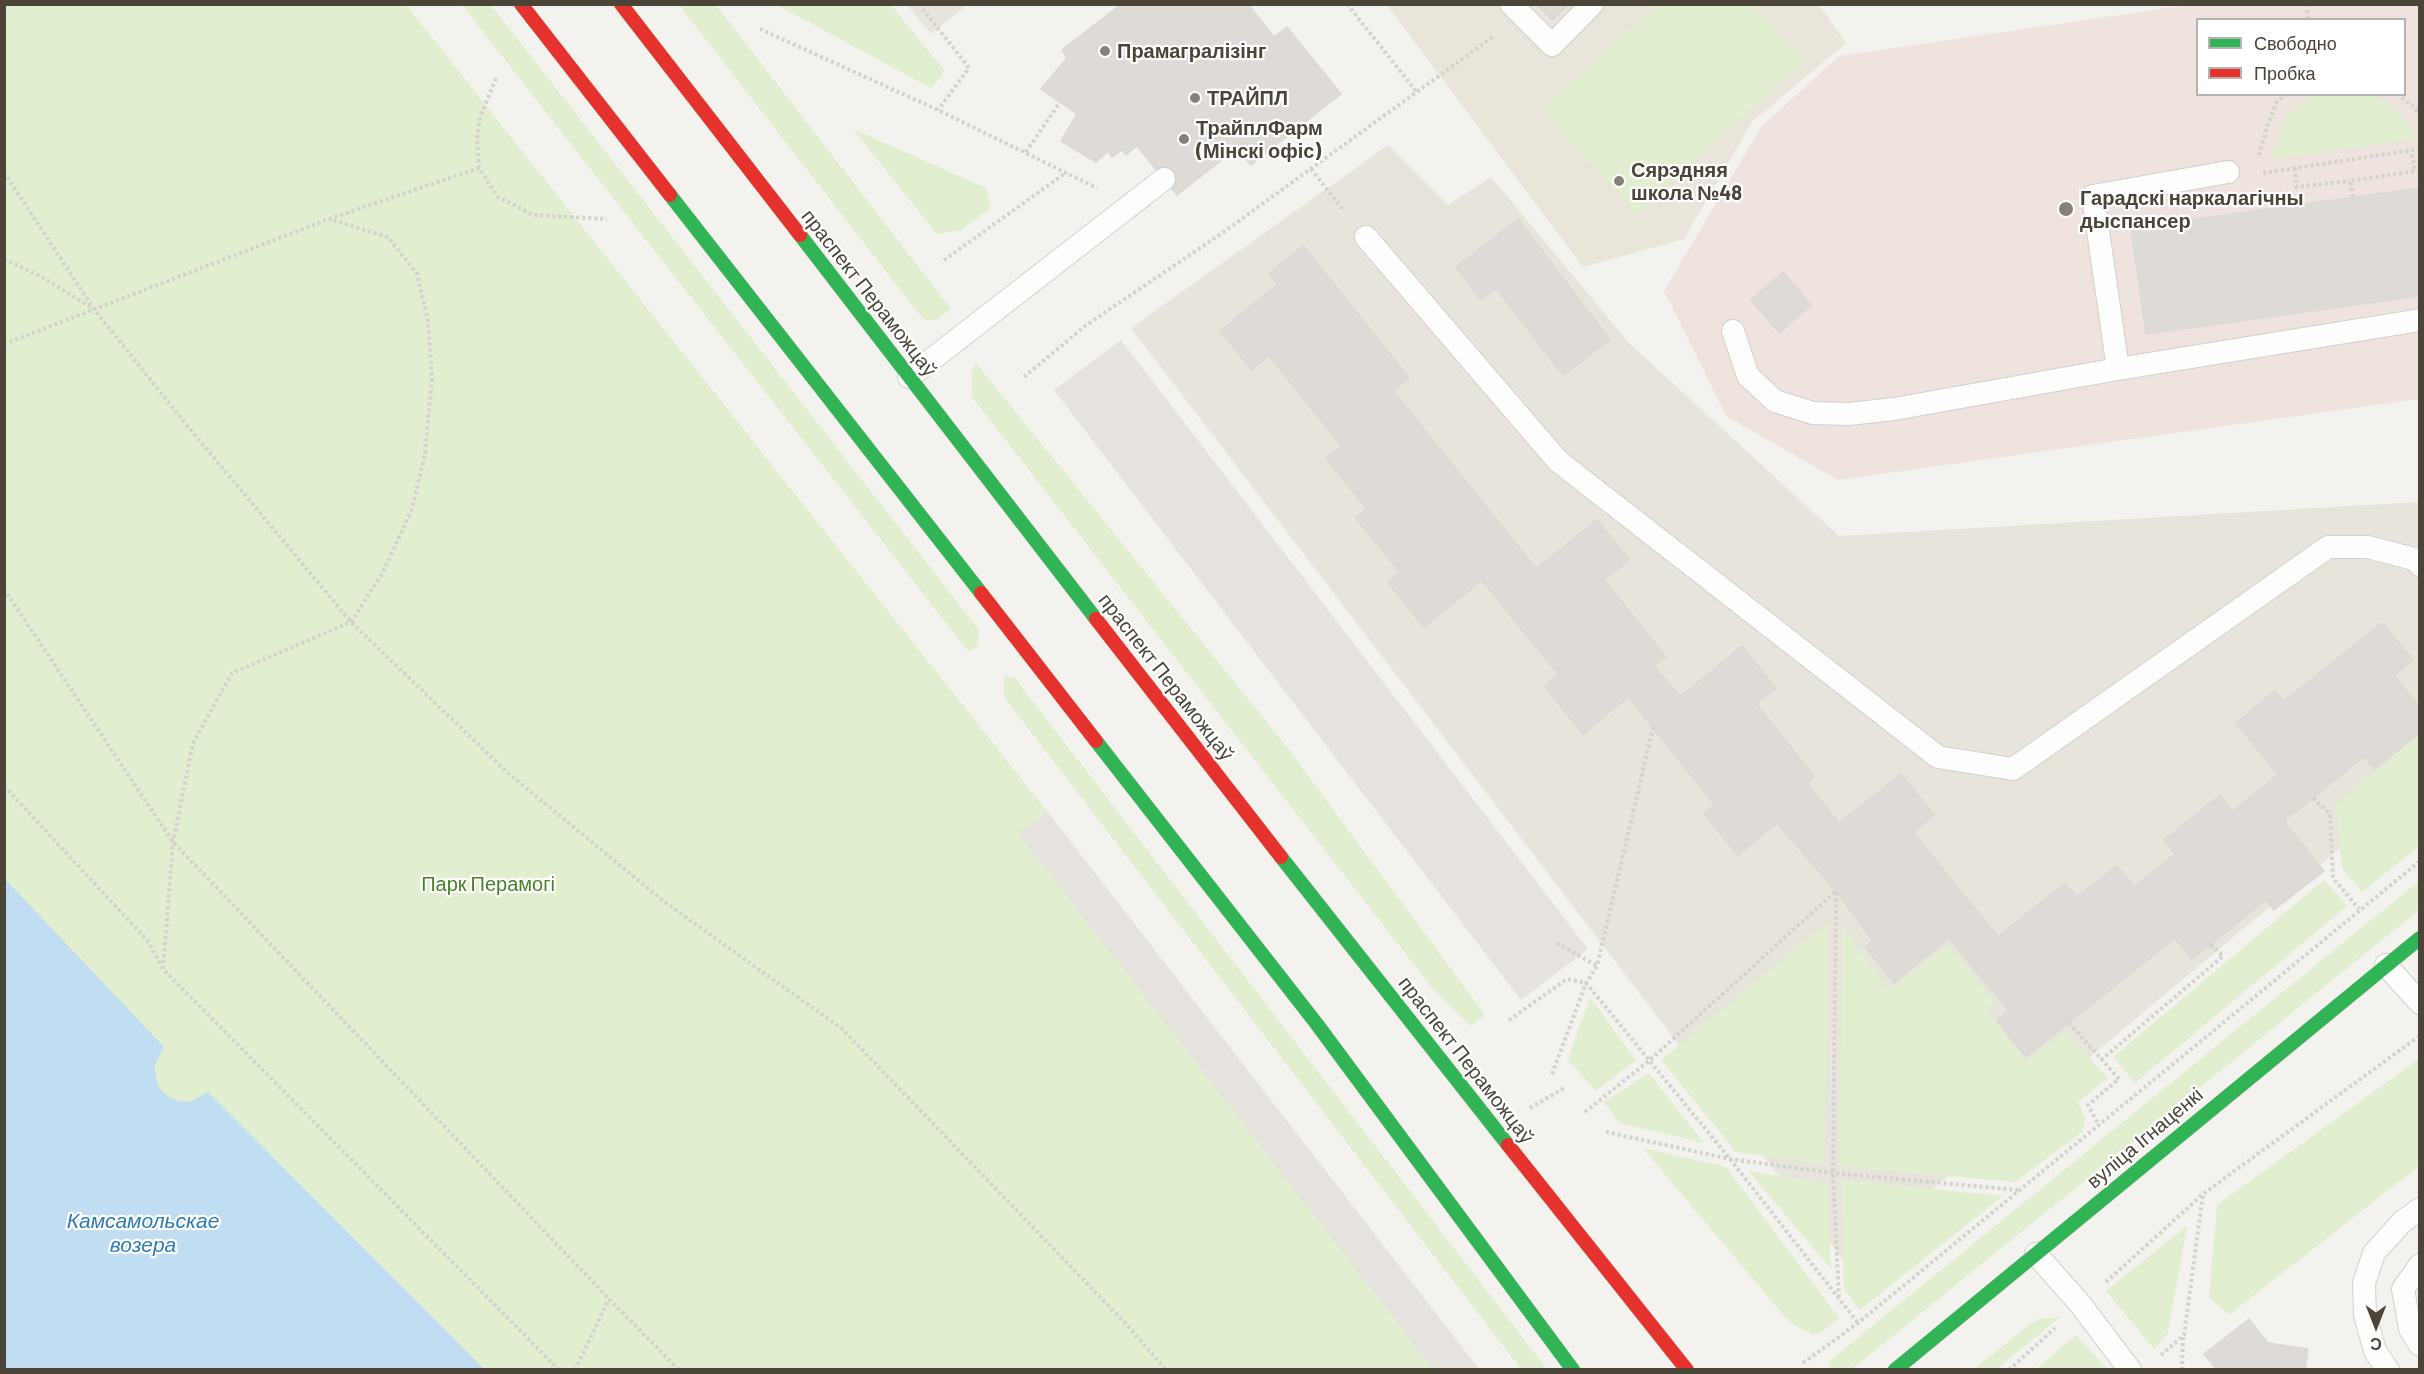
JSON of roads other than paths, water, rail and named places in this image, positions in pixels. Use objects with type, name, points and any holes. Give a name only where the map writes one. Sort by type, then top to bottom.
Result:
[{"type":"main road","points":[[522,4],[1316,1023],[1573,1370]]},
{"type":"main road","name":"праспект Пераможцаў","points":[[621,4],[1307,891],[1687,1370]]},
{"type":"main road","name":"вуліца Ігнаценкі","points":[[1895,1370],[2420,938]]},
{"type":"lane","points":[[1517,10],[1552,45],[1592,4]]},
{"type":"lane","points":[[2118,369],[2093,196],[2228,172]]},
{"type":"lane","points":[[909,377],[1164,180]]},
{"type":"lane","points":[[1366,237],[1558,461],[1938,757],[2013,769],[2328,547],[2368,547],[2414,559],[2420,565]]},
{"type":"lane","points":[[1733,331],[1748,376],[1775,401],[1813,413],[1848,414],[1894,409],[2118,369],[2420,320]]},
{"type":"lane","points":[[2386,965],[2420,1004]]},
{"type":"lane","points":[[2388,1370],[2376,1351],[2365,1315],[2364,1283],[2374,1253],[2402,1222],[2420,1209]]},
{"type":"lane","points":[[2036,1254],[2081,1305],[2130,1370]]},
{"type":"lane","points":[[2420,1265],[2403,1289],[2410,1329],[2420,1345]]},
{"type":"water","name":"Камсамольскае возера","points":[[4,878],[164,1047],[154,1067],[160,1089],[169,1097],[190,1102],[208,1092],[484,1369],[5,1369]]},
{"type":"place","name":"Прамагралізінг","points":[[1105,51]]},
{"type":"place","name":"ТРАЙПЛ","points":[[1195,98]]},
{"type":"place","name":"ТрайплФарм (Мінскі офіс)","points":[[1184,139]]},
{"type":"place","name":"Сярэдняя школа №48","points":[[1619,181]]},
{"type":"place","name":"Гарадскі наркалагічны дыспансер","points":[[2066,209]]},
{"type":"park label","name":"Парк Перамогі","points":[[488,884]]}]
